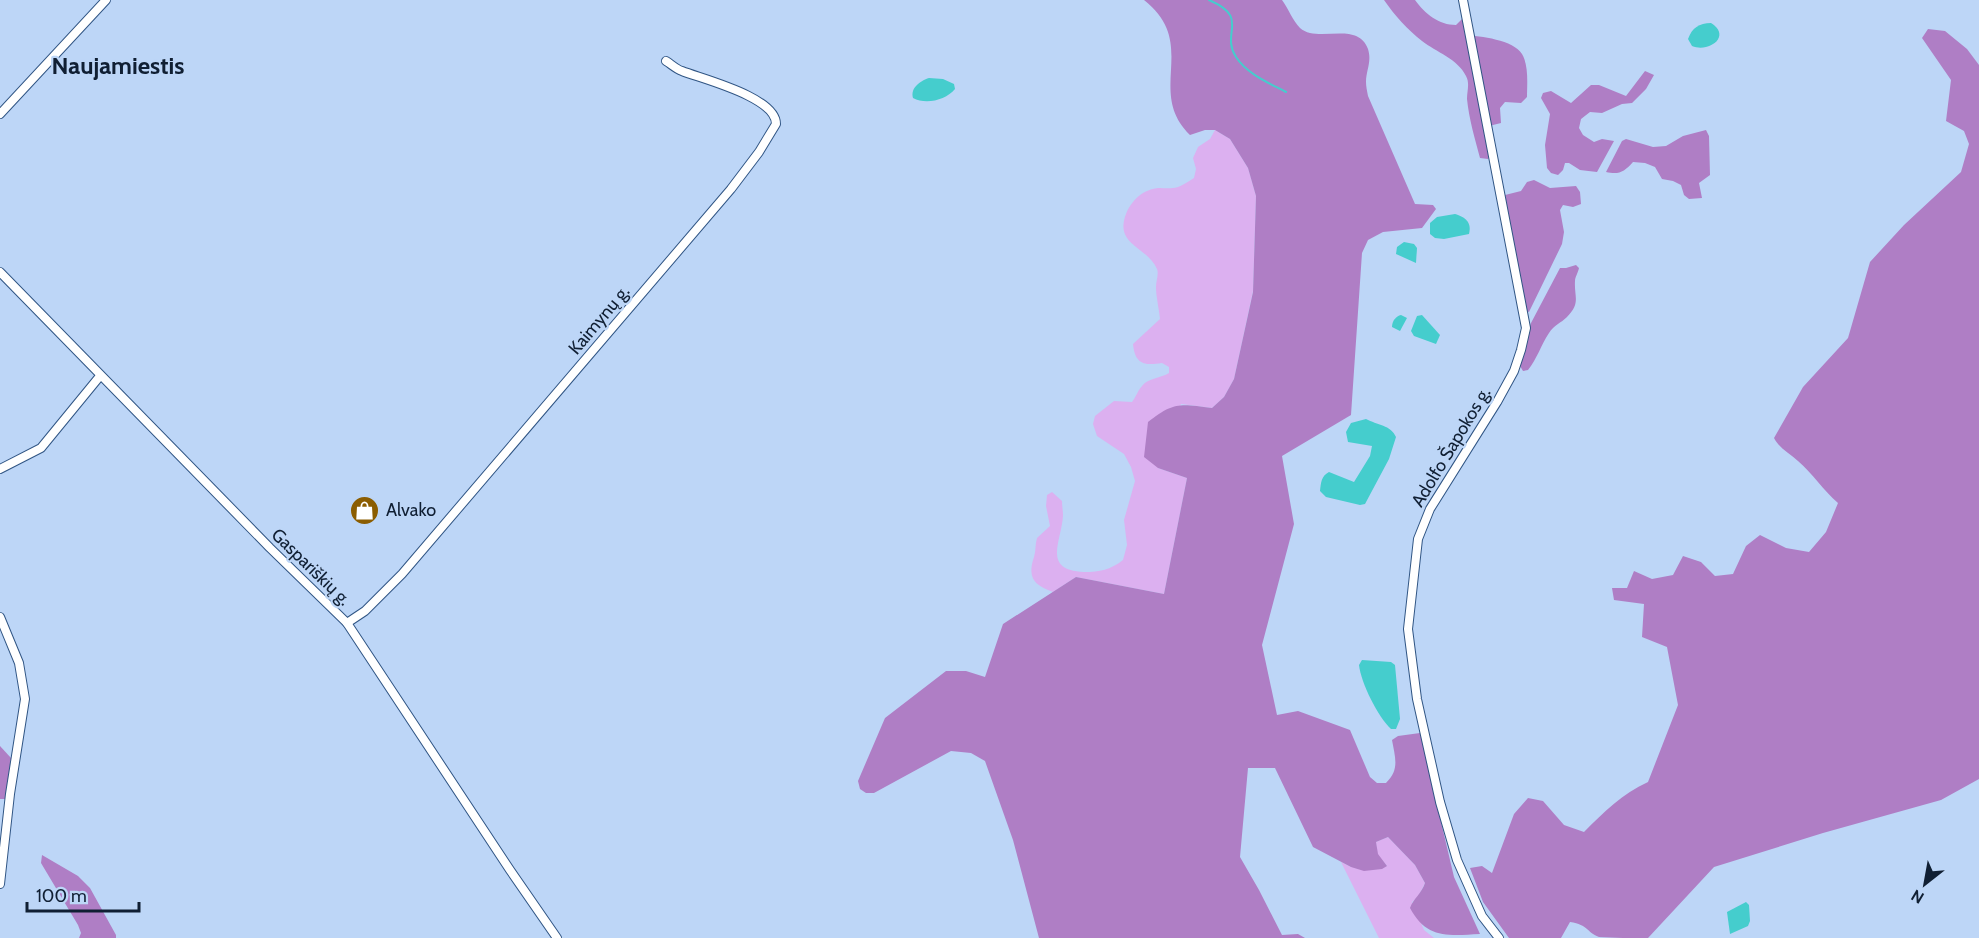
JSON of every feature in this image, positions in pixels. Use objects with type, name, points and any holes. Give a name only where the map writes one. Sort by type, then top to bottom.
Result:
[{"type":"street","points":[[0,113],[106,0]]},
{"type":"street","name":"Adolfo Šapokos g.","points":[[1463,0],[1526,328],[1514,370],[1497,402],[1430,509],[1418,539],[1408,629],[1417,699],[1457,860],[1482,916],[1499,938]]},
{"type":"street","name":"Kaimynų g.","points":[[347,623],[365,611],[402,574],[731,189],[759,152],[776,124],[776,119],[770,111],[756,101],[729,87],[679,71],[666,61]]},
{"type":"street","name":"Gaspariškių g.","points":[[0,272],[100,376],[347,623],[556,938]]},
{"type":"street","points":[[0,469],[41,448],[100,376]]},
{"type":"street","points":[[0,617],[20,663],[25,699],[10,794],[0,884]]},
{"type":"shaded area","points":[[1144,0],[1282,0],[1297,25],[1308,32],[1346,34],[1363,40],[1369,54],[1366,82],[1368,96],[1415,204],[1433,205],[1436,209],[1422,228],[1383,232],[1368,240],[1362,253],[1351,415],[1282,456],[1294,524],[1262,645],[1277,715],[1298,711],[1350,730],[1370,777],[1377,783],[1386,783],[1395,768],[1392,740],[1398,736],[1420,733],[1454,877],[1480,934],[1438,933],[1430,930],[1416,918],[1410,908],[1425,883],[1415,865],[1388,837],[1376,842],[1378,854],[1387,866],[1382,869],[1364,871],[1351,867],[1313,847],[1275,768],[1248,768],[1240,857],[1282,935],[1298,934],[1305,938],[1039,938],[1013,840],[985,761],[971,753],[951,751],[874,793],[866,793],[860,789],[858,781],[885,718],[946,671],[966,671],[985,677],[1003,624],[1076,577],[1164,594],[1187,478],[1158,468],[1144,457],[1148,422],[1172,407],[1185,405],[1212,408],[1224,397],[1234,379],[1253,292],[1256,196],[1248,168],[1230,139],[1215,130],[1205,130],[1190,135],[1177,118],[1170,85],[1171,50],[1168,33],[1160,17]]},
{"type":"shaded area","points":[[1384,0],[1415,0],[1433,18],[1450,25],[1456,25],[1463,18],[1465,35],[1504,42],[1518,49],[1522,54],[1527,69],[1527,97],[1521,103],[1505,102],[1500,108],[1501,123],[1485,127],[1490,155],[1488,159],[1480,158],[1472,129],[1466,76],[1452,60],[1411,32]]},
{"type":"shaded area","points":[[1711,23],[1719,33],[1716,42],[1699,48],[1692,46],[1688,39],[1696,27]]},
{"type":"shaded area","points":[[1928,29],[1945,31],[1967,49],[1979,65],[1979,779],[1941,800],[1714,867],[1648,938],[1599,937],[1581,925],[1570,922],[1561,938],[1509,938],[1483,902],[1470,868],[1482,866],[1492,873],[1514,814],[1528,798],[1543,801],[1564,825],[1584,832],[1622,798],[1648,782],[1678,705],[1667,647],[1642,637],[1644,604],[1614,600],[1612,588],[1627,588],[1634,571],[1652,579],[1673,575],[1683,556],[1701,562],[1715,576],[1733,574],[1746,546],[1760,535],[1786,548],[1809,552],[1826,532],[1838,503],[1803,466],[1781,448],[1774,438],[1803,387],[1848,338],[1870,262],[1904,225],[1961,172],[1969,144],[1964,131],[1946,121],[1951,80],[1922,38]]},
{"type":"shaded area","points":[[1645,71],[1654,75],[1646,89],[1632,103],[1622,104],[1602,113],[1590,112],[1581,119],[1579,128],[1583,135],[1594,142],[1602,139],[1614,141],[1597,172],[1580,170],[1565,163],[1558,175],[1551,173],[1547,168],[1545,145],[1550,114],[1541,98],[1543,93],[1551,91],[1571,103],[1591,85],[1599,85],[1626,96]]},
{"type":"shaded area","points":[[929,78],[943,79],[954,84],[955,89],[936,100],[924,101],[913,98],[912,94],[916,85]]},
{"type":"shaded area","points":[[1215,130],[1230,139],[1248,168],[1256,196],[1253,291],[1234,379],[1224,397],[1212,408],[1181,404],[1158,468],[1187,478],[1164,594],[1076,577],[1053,592],[1041,587],[1034,580],[1031,570],[1037,538],[1050,526],[1046,506],[1047,495],[1052,492],[1062,501],[1063,515],[1057,552],[1062,566],[1071,570],[1095,572],[1105,570],[1123,560],[1127,545],[1124,520],[1135,481],[1124,454],[1097,436],[1093,424],[1095,416],[1114,401],[1132,402],[1145,383],[1169,373],[1169,367],[1162,363],[1145,364],[1141,362],[1134,351],[1133,344],[1160,319],[1156,291],[1158,273],[1152,261],[1133,245],[1124,232],[1123,224],[1126,214],[1137,197],[1143,193],[1158,188],[1178,187],[1194,178],[1196,169],[1193,158],[1198,147],[1210,139]]},
{"type":"shaded area","points":[[1706,130],[1709,136],[1710,175],[1699,183],[1702,198],[1689,199],[1684,195],[1681,185],[1662,179],[1655,167],[1645,163],[1633,162],[1621,172],[1606,172],[1622,141],[1626,139],[1653,147],[1666,146],[1683,136]]},
{"type":"shaded area","points":[[1534,180],[1550,188],[1576,186],[1580,192],[1581,204],[1573,207],[1563,205],[1560,210],[1564,232],[1562,244],[1529,312],[1526,311],[1505,195],[1521,191],[1527,182]]},
{"type":"shaded area","points":[[1455,214],[1467,221],[1469,234],[1444,239],[1435,238],[1430,234],[1430,223],[1437,217]]},
{"type":"shaded area","points":[[1404,242],[1414,244],[1417,248],[1416,263],[1396,254],[1397,247]]},
{"type":"shaded area","points":[[1576,265],[1579,268],[1575,279],[1574,308],[1551,330],[1531,366],[1528,370],[1523,371],[1520,366],[1531,323],[1560,268]]},
{"type":"shaded area","points":[[1422,315],[1440,335],[1436,344],[1414,336],[1411,331],[1417,316]]},
{"type":"shaded area","points":[[1397,316],[1407,318],[1400,331],[1392,327]]},
{"type":"shaded area","points":[[1366,419],[1394,433],[1396,437],[1389,459],[1365,504],[1360,505],[1326,497],[1320,491],[1326,474],[1329,472],[1354,482],[1370,456],[1372,446],[1348,442],[1346,432],[1351,423]]},
{"type":"shaded area","points":[[1362,660],[1391,662],[1395,665],[1400,719],[1396,729],[1391,729],[1386,724],[1371,699],[1360,672],[1359,665]]},
{"type":"shaded area","points":[[0,746],[11,758],[5,799],[0,799]]},
{"type":"shaded area","points":[[1388,837],[1415,865],[1425,883],[1418,897],[1412,902],[1424,930],[1434,938],[1379,938],[1341,862],[1351,867],[1387,866],[1377,854],[1376,842]]},
{"type":"shaded area","points":[[42,855],[78,876],[90,888],[116,938],[79,938],[81,933],[78,925],[41,863]]},
{"type":"shaded area","points":[[1746,902],[1749,905],[1748,926],[1730,934],[1727,912]]},
{"type":"waterway","points":[[1209,0],[1229,13],[1232,19],[1232,48],[1241,63],[1259,78],[1286,92]]},
{"type":"place","name":"Alvako","points":[[365,510]]},
{"type":"district","name":"Naujamiestis","points":[[118,66]]}]
